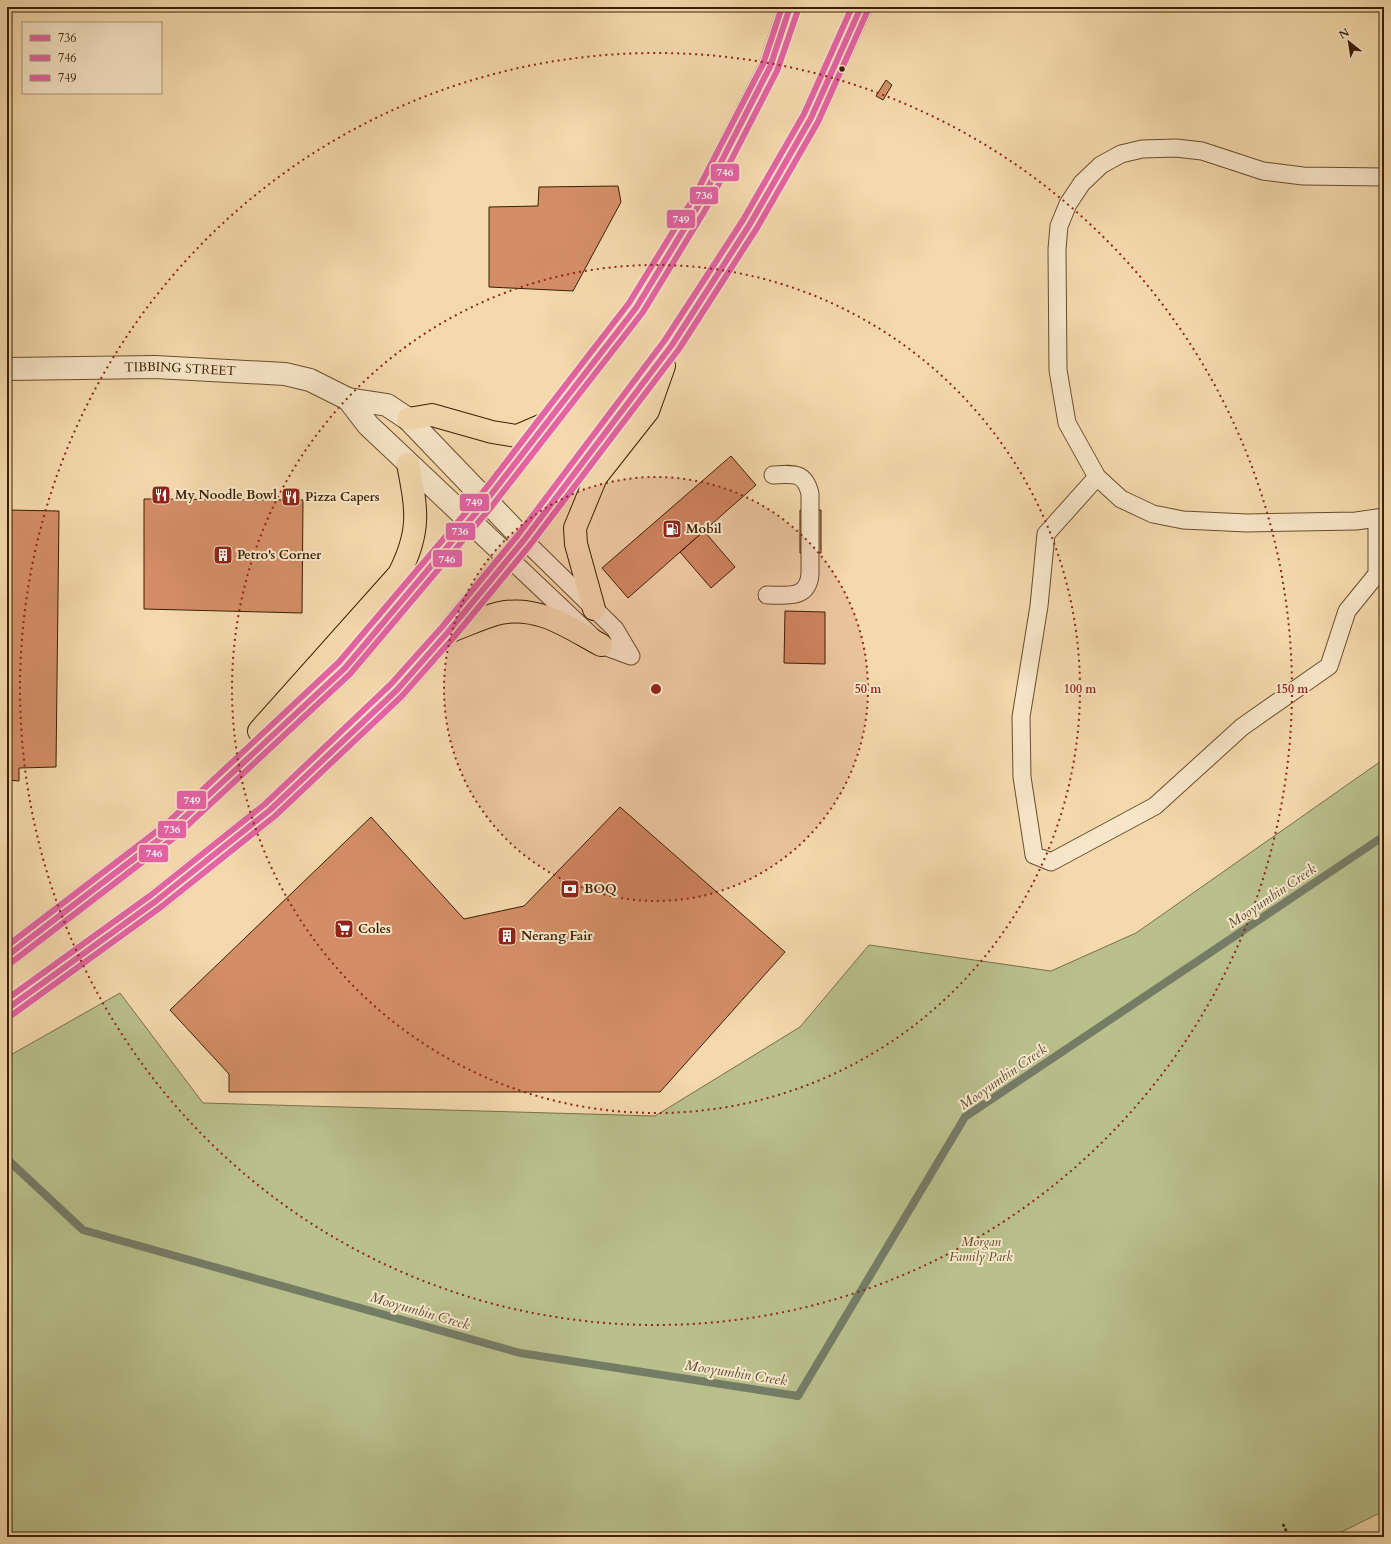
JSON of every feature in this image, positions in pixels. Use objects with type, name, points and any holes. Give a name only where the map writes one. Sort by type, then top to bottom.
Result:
[{"type":"main road","points":[[7,956],[170,831],[345,668],[486,501],[636,308],[700,203],[770,67],[790,7]]},
{"type":"main road","points":[[7,1009],[156,902],[270,810],[397,690],[448,632],[524,540],[672,345],[750,224],[811,118],[861,7]]},
{"type":"main road","points":[[594,608],[576,544],[576,528],[596,477],[648,410],[672,345]]},
{"type":"main road","points":[[408,419],[432,415],[492,432],[517,436],[547,424]]},
{"type":"main road","points":[[170,831],[399,574],[408,556],[416,519],[416,504],[408,464]]},
{"type":"main road","points":[[448,632],[501,613],[530,612],[550,617],[601,645]]},
{"type":"street","name":"TIBBING STREET","points":[[7,369],[155,367],[285,374],[310,380],[348,399],[387,405],[408,419],[458,469],[486,501],[524,540]]},
{"type":"street","name":"TIBBING STREET","points":[[348,399],[368,425],[509,558]]},
{"type":"lane","points":[[1097,477],[1046,534],[1039,606],[1021,717],[1022,777],[1034,856],[1051,862],[1155,806],[1242,726],[1329,666],[1347,610],[1377,574],[1381,518],[1356,521],[1247,522],[1183,520],[1153,514],[1121,499],[1097,477],[1067,423],[1058,370],[1057,248],[1059,226],[1068,204],[1082,183],[1101,165],[1121,154],[1142,149],[1176,148],[1202,151],[1263,171],[1303,176],[1384,177]]},
{"type":"lane","points":[[767,595],[796,595],[806,588],[809,582],[810,574],[810,494],[808,486],[805,479],[798,476],[773,475]]},
{"type":"lane","points":[[509,558],[601,645],[631,656],[615,629],[524,540]]},
{"type":"path","points":[[1283,1524],[1289,1537]]},
{"type":"green space","name":"Morgan Family Park","points":[[1384,759],[1384,1511],[1331,1537],[7,1537],[7,1057],[120,993],[203,1103],[655,1116],[800,1027],[869,945],[1051,971],[1136,933]]},
{"type":"building","points":[[886,80],[892,85],[883,100],[876,96]]},
{"type":"building","points":[[618,186],[621,202],[573,291],[489,287],[489,207],[538,206],[539,187]]},
{"type":"building","points":[[731,456],[756,485],[628,598],[602,568]]},
{"type":"building","name":"Petro's Corner","points":[[144,499],[303,500],[302,613],[144,609]]},
{"type":"building","points":[[7,510],[59,511],[56,767],[19,768],[19,781],[7,780]]},
{"type":"building","points":[[800,510],[821,510],[821,553],[800,553]]},
{"type":"building","points":[[704,531],[735,567],[711,588],[680,552]]},
{"type":"building","points":[[785,611],[825,612],[825,664],[784,663]]},
{"type":"building","name":"Nerang Fair","points":[[620,807],[785,952],[660,1092],[229,1092],[229,1074],[170,1010],[371,817],[464,919],[524,906]]},
{"type":"waterway","name":"Mooyumbin Creek","points":[[7,1159],[83,1230],[520,1353],[798,1396],[965,1117],[1384,836]]},
{"type":"transit line","name":"749","points":[[7,946],[165,825],[339,662],[480,496],[629,303],[693,199],[763,64],[782,7]]},
{"type":"transit line","name":"736","points":[[7,956],[170,831],[345,668],[486,501],[636,308],[700,203],[770,67],[790,7]]},
{"type":"transit line","name":"749","points":[[7,999],[151,895],[265,804],[391,684],[442,627],[518,535],[665,340],[743,220],[804,114],[852,7]]},
{"type":"transit line","name":"736","points":[[7,1009],[156,901],[270,810],[397,690],[448,632],[524,540],[672,345],[750,224],[811,118],[861,7]]},
{"type":"transit line","name":"746","points":[[12,962],[175,837],[350,674],[492,506],[643,312],[707,207],[777,71],[798,10]]},
{"type":"transit line","name":"746","points":[[12,1015],[161,907],[275,816],[402,696],[454,637],[530,545],[679,349],[757,228],[818,122],[868,10]]},
{"type":"place","name":"My Noodle Bowl","points":[[161,495]]},
{"type":"place","name":"Pizza Capers","points":[[291,497]]},
{"type":"place","name":"Mobil","points":[[672,529]]},
{"type":"place","name":"Petro's Corner","points":[[223,555]]},
{"type":"place","name":"BOQ","points":[[570,889]]},
{"type":"place","name":"Coles","points":[[344,929]]},
{"type":"place","name":"Nerang Fair","points":[[507,936]]}]
